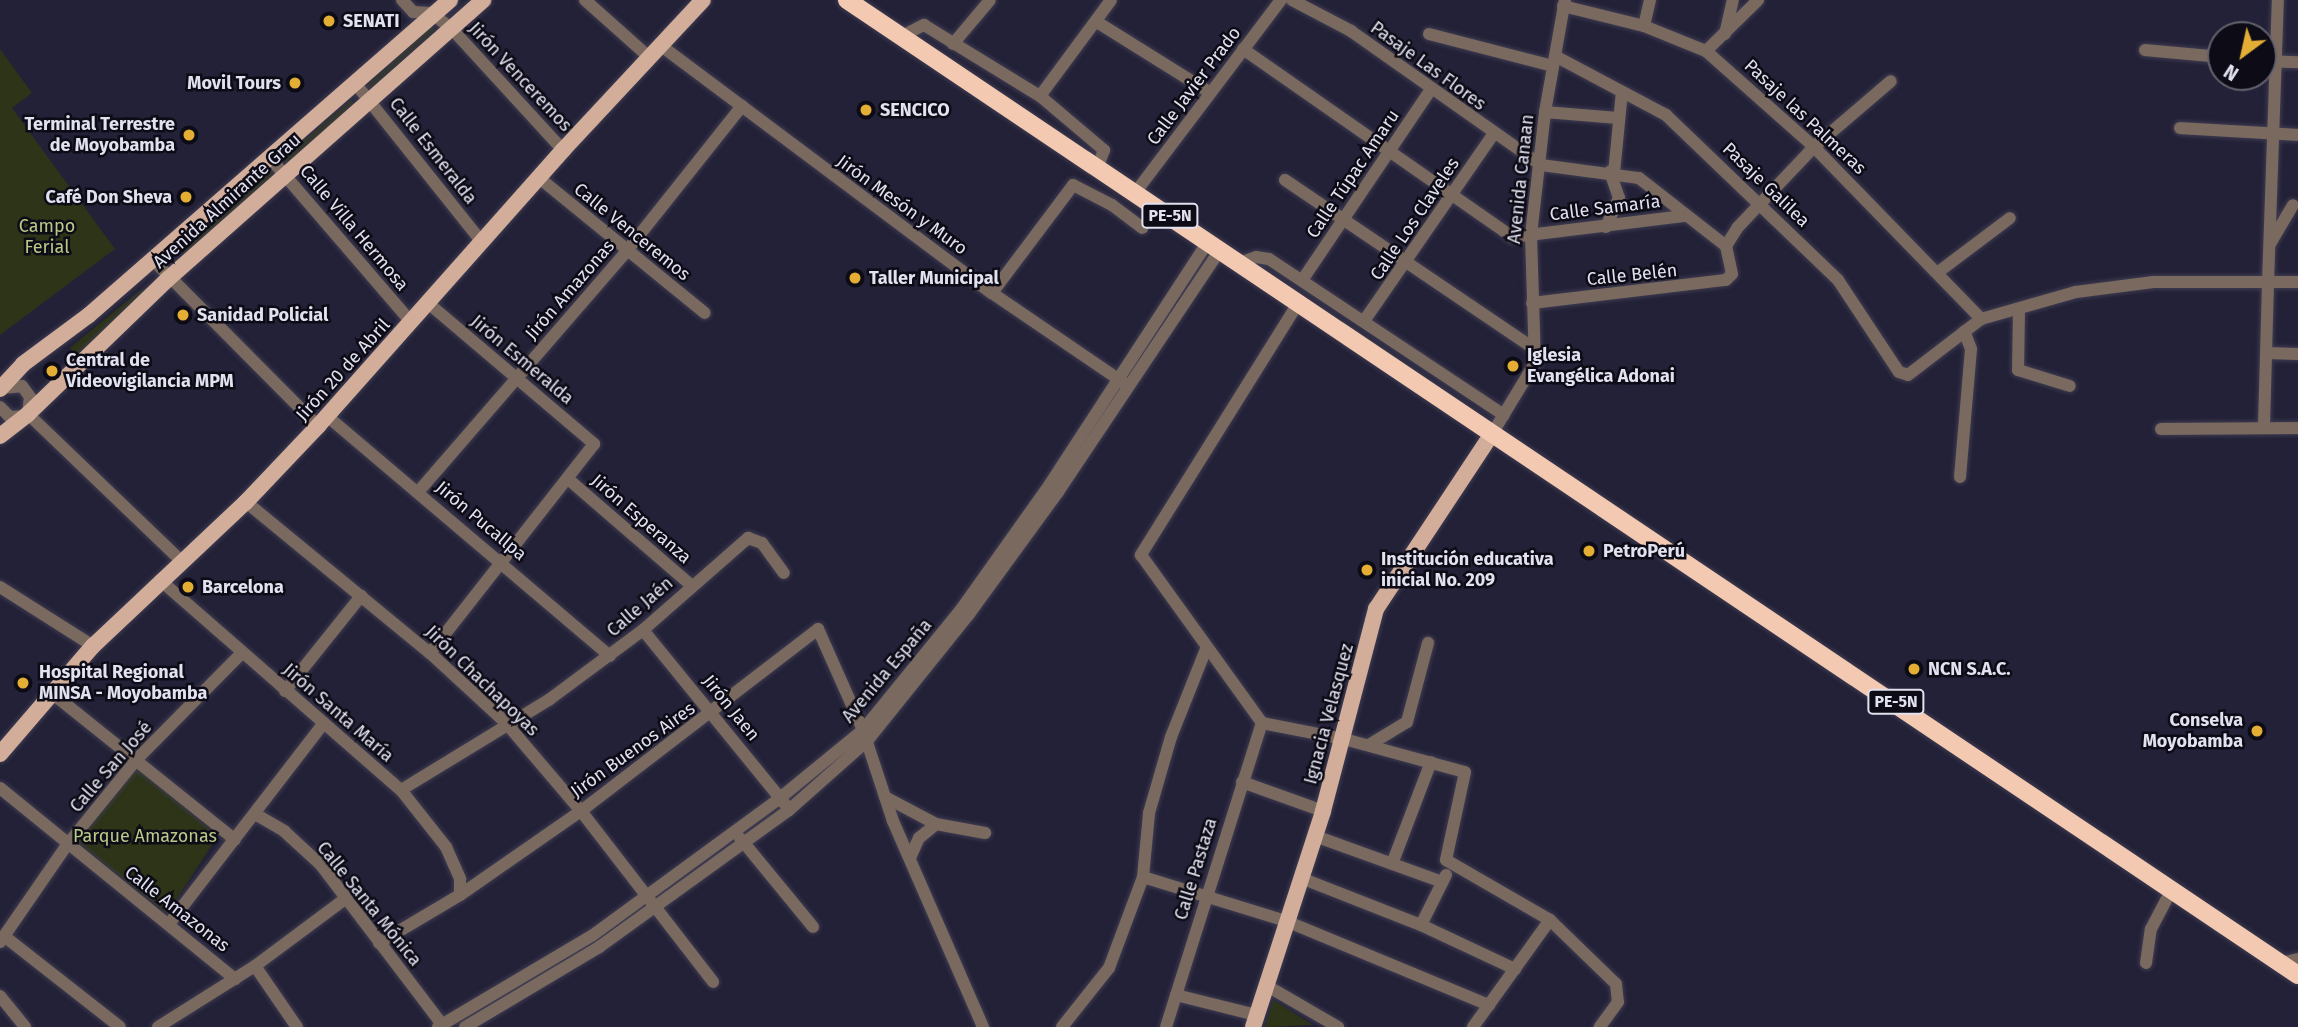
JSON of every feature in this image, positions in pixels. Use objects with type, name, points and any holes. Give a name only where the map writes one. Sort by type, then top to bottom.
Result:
[{"type":"highway","name":"PE-5N","points":[[848,0],[1214,246],[1297,305],[2172,889],[2290,961],[2298,975]]},
{"type":"main road","name":"Avenida Almirante Grau","points":[[0,389],[23,364],[152,259],[450,0]]},
{"type":"main road","name":"Avenida Almirante Grau","points":[[0,436],[29,414],[168,279],[483,0]]},
{"type":"main road","name":"Jirón 20 de Abril","points":[[0,754],[93,646],[180,560],[246,502],[323,421],[563,149],[703,0]]},
{"type":"main road","name":"Ignacia Velasquez","points":[[1255,1021],[1269,987],[1286,921],[1323,811],[1376,609],[1492,434]]},
{"type":"street","name":"Jirón Venceremos","points":[[402,0],[412,12],[434,14],[452,29],[563,149]]},
{"type":"street","name":"Jirón Mesón y Muro","points":[[585,0],[655,51],[742,106],[992,292],[1124,383]]},
{"type":"street","points":[[953,44],[990,0]]},
{"type":"street","points":[[1040,96],[1111,0]]},
{"type":"street","name":"Calle Javier Prado","points":[[1112,205],[1130,189],[1281,0]]},
{"type":"street","name":"Pasaje Las Flores","points":[[1292,0],[1350,31],[1432,88],[1493,135],[1541,165]]},
{"type":"street","points":[[1644,26],[1650,0]]},
{"type":"street","points":[[1725,34],[1733,0]]},
{"type":"street","points":[[1706,51],[1758,0]]},
{"type":"street","points":[[2264,426],[2278,0]]},
{"type":"street","name":"Pasaje las Palmeras","points":[[1564,3],[1644,26],[1706,51],[1814,147],[1981,319]]},
{"type":"street","name":"Avenida Canaan","points":[[1492,434],[1531,374],[1535,349],[1531,235],[1545,112],[1564,3]]},
{"type":"street","points":[[1097,22],[1209,92]]},
{"type":"street","points":[[902,36],[924,24],[1040,96],[1104,150],[1097,167]]},
{"type":"street","name":"Pasaje Galilea","points":[[1429,34],[1554,61],[1666,115],[1762,203],[1838,280],[1899,372],[1908,375],[1964,331]]},
{"type":"street","name":"Calle Samaría","points":[[1243,49],[1451,197],[1512,237],[1684,216]]},
{"type":"street","points":[[2145,50],[2207,56]]},
{"type":"street","points":[[2278,62],[2298,62]]},
{"type":"street","points":[[1541,165],[1639,178],[1684,216],[1726,246],[1814,147],[1891,81]]},
{"type":"street","name":"Calle Esmeralda","points":[[355,83],[482,242]]},
{"type":"street","name":"Calle Túpac Amaru","points":[[1303,279],[1432,88]]},
{"type":"street","points":[[1606,227],[1619,198],[1612,173],[1622,92]]},
{"type":"street","name":"Jirón Amazonas","points":[[419,491],[625,253],[742,106]]},
{"type":"street","points":[[1545,112],[1618,118]]},
{"type":"street","points":[[2180,128],[2298,135]]},
{"type":"street","name":"Calle Los Claveles","points":[[1364,321],[1408,264],[1493,135]]},
{"type":"street","name":"Calle Villa Hermosa","points":[[270,158],[411,322]]},
{"type":"street","name":"Calle Venceremos","points":[[538,177],[625,253],[705,313]]},
{"type":"street","points":[[1285,180],[1535,349]]},
{"type":"street","points":[[992,292],[1070,187],[1076,185],[1112,205],[1142,228]]},
{"type":"street","points":[[2270,244],[2296,206],[2271,204]]},
{"type":"street","points":[[1937,273],[2010,218]]},
{"type":"street","name":"Avenida España","points":[[442,1026],[650,902],[743,843],[789,810],[865,736],[970,614],[1214,246]]},
{"type":"street","name":"Calle Belén","points":[[1532,303],[1720,283],[1732,274],[1726,246]]},
{"type":"street","points":[[1239,263],[1263,256],[1303,279],[1504,415]]},
{"type":"street","name":"Jirón Pucallpa","points":[[152,259],[168,279],[323,421],[419,491],[610,656]]},
{"type":"street","points":[[1960,477],[1971,349],[1964,331],[1981,319],[2076,292],[2153,282],[2298,282]]},
{"type":"street","name":"Jirón Esmeralda","points":[[428,303],[594,444],[568,480]]},
{"type":"street","points":[[1297,305],[1141,554],[1206,649],[1262,723],[1369,745],[1466,775],[1445,856],[1451,864],[1550,920],[1620,990],[1618,1002],[1600,1027]]},
{"type":"street","points":[[2019,309],[2018,370],[2070,386]]},
{"type":"street","points":[[2266,353],[2298,354]]},
{"type":"street","points":[[0,389],[22,386],[31,401],[29,414]]},
{"type":"street","points":[[0,407],[10,417],[29,414]]},
{"type":"street","points":[[29,414],[180,560]]},
{"type":"street","points":[[2161,429],[2264,426],[2298,428]]},
{"type":"street","points":[[430,653],[568,480]]},
{"type":"street","name":"Jirón Esperanza","points":[[568,480],[691,585]]},
{"type":"street","name":"Jirón Chachapoyas","points":[[246,502],[430,653],[506,723],[581,811],[713,982]]},
{"type":"street","name":"Calle Jaén","points":[[401,790],[506,723],[550,699],[610,656],[643,631],[691,585],[753,537],[784,573]]},
{"type":"street","name":"Jirón Santa María","points":[[160,580],[401,790],[446,847],[460,879],[460,895]]},
{"type":"street","points":[[0,587],[93,646]]},
{"type":"street","points":[[285,691],[361,596]]},
{"type":"street","name":"Jirón Buenos Aires","points":[[379,943],[460,895],[581,811],[714,713],[811,631],[821,630],[865,736]]},
{"type":"street","name":"Jirón Jaen","points":[[643,631],[714,713],[789,810]]},
{"type":"street","points":[[1369,745],[1407,722],[1428,643]]},
{"type":"street","points":[[1062,1027],[1109,968],[1143,877],[1149,813],[1171,737],[1206,649]]},
{"type":"street","name":"Calle San José","points":[[2,939],[67,845],[137,759],[242,653]]},
{"type":"street","points":[[53,694],[137,759],[188,806],[235,840]]},
{"type":"street","name":"Calle Pastaza","points":[[1166,1027],[1262,723]]},
{"type":"street","points":[[169,924],[323,724]]},
{"type":"street","points":[[865,736],[885,797],[983,1027]]},
{"type":"street","name":"Avenida España","points":[[465,1027],[599,947],[736,829],[865,736]]},
{"type":"street","points":[[1392,864],[1431,762]]},
{"type":"street","points":[[1242,782],[1323,811]]},
{"type":"street","name":"Calle Amazonas","points":[[0,788],[234,979]]},
{"type":"street","points":[[885,797],[936,824],[985,833]]},
{"type":"street","name":"Calle Santa Mónica","points":[[256,814],[284,831],[321,865],[442,1026]]},
{"type":"street","points":[[910,858],[919,838],[936,824]]},
{"type":"street","points":[[736,829],[743,843],[813,927]]},
{"type":"street","points":[[1315,836],[1442,882]]},
{"type":"street","points":[[1421,925],[1451,864]]},
{"type":"street","points":[[1143,877],[1286,921],[1489,1005]]},
{"type":"street","points":[[1301,878],[1421,925],[1515,969]]},
{"type":"street","points":[[2146,963],[2151,929],[2172,889]]},
{"type":"street","points":[[158,1027],[255,966],[345,899]]},
{"type":"street","points":[[1474,1027],[1550,920]]},
{"type":"street","points":[[2,939],[120,1027]]},
{"type":"street","points":[[255,966],[297,1027]]},
{"type":"street","points":[[1269,987],[1338,1027]]},
{"type":"street","points":[[1176,995],[1255,1021]]},
{"type":"street","points":[[0,996],[25,1027]]},
{"type":"green space","points":[[432,26],[435,30],[369,90],[366,86]]},
{"type":"green space","name":"Campo Ferial","points":[[0,49],[32,93],[12,108],[115,249],[0,335]]},
{"type":"green space","points":[[351,100],[355,105],[286,164],[282,159]]},
{"type":"green space","points":[[274,168],[281,175],[181,263],[185,247]]},
{"type":"green space","points":[[152,286],[78,359],[70,348],[139,291]]},
{"type":"green space","name":"Parque Amazonas","points":[[133,764],[218,836],[167,914],[74,839]]},
{"type":"green space","points":[[1273,1000],[1313,1025],[1265,1027]]},
{"type":"place","name":"SENATI","points":[[329,21]]},
{"type":"place","name":"Movil Tours","points":[[295,83]]},
{"type":"place","name":"SENCICO","points":[[866,110]]},
{"type":"place","name":"Terminal Terrestre de Moyobamba","points":[[189,135]]},
{"type":"place","name":"Café Don Sheva","points":[[186,197]]},
{"type":"place","name":"Taller Municipal","points":[[855,278]]},
{"type":"place","name":"Sanidad Policial","points":[[183,315]]},
{"type":"place","name":"Iglesia Evangélica Adonai","points":[[1513,366]]},
{"type":"place","name":"Central de Videovigilancia MPM","points":[[52,371]]},
{"type":"place","name":"PetroPerú","points":[[1589,551]]},
{"type":"place","name":"Institución educativa inicial No. 209","points":[[1367,570]]},
{"type":"place","name":"Barcelona","points":[[188,587]]},
{"type":"place","name":"NCN S.A.C.","points":[[1914,669]]},
{"type":"place","name":"Hospital Regional MINSA - Moyobamba","points":[[23,683]]},
{"type":"place","name":"Conselva Moyobamba","points":[[2257,731]]}]
